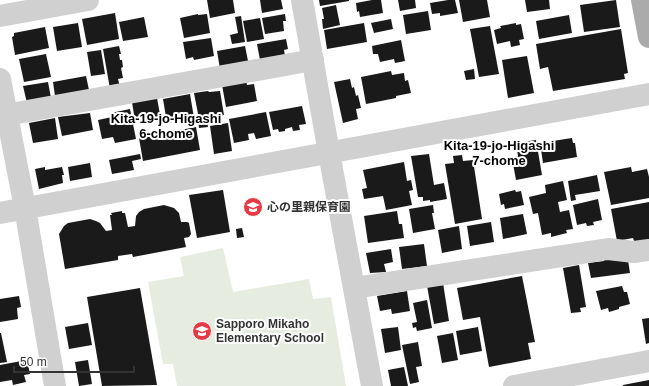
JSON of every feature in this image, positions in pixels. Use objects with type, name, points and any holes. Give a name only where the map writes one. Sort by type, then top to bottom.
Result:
[{"type":"main road","points":[[645,6],[649,37]]},
{"type":"street","points":[[0,16],[88,0]]},
{"type":"street","points":[[302,0],[328,153],[372,386]]},
{"type":"street","points":[[3,116],[313,60]]},
{"type":"street","points":[[0,79],[3,116],[25,208],[55,386]]},
{"type":"street","points":[[0,213],[649,94]]},
{"type":"street","points":[[354,288],[608,249],[634,252],[649,250]]},
{"type":"street","points":[[514,386],[562,382],[649,361]]},
{"type":"shaded area","points":[[223,248],[233,292],[309,279],[313,299],[331,297],[346,386],[177,386],[173,364],[163,364],[148,282],[184,276],[180,257]]},
{"type":"building","points":[[207,0],[233,0],[235,13],[210,18]]},
{"type":"building","points":[[260,0],[281,0],[283,9],[262,13]]},
{"type":"building","points":[[319,0],[349,0],[349,1],[320,6]]},
{"type":"building","points":[[381,0],[383,13],[360,17],[359,11],[357,12],[356,3]]},
{"type":"building","points":[[398,0],[415,0],[416,8],[400,11]]},
{"type":"building","points":[[455,0],[458,13],[440,16],[440,13],[432,14],[430,3]]},
{"type":"building","points":[[459,0],[487,0],[490,17],[463,22]]},
{"type":"building","points":[[525,0],[549,0],[550,9],[527,12]]},
{"type":"building","points":[[616,0],[620,27],[584,32],[580,5]]},
{"type":"building","points":[[336,5],[340,25],[323,29],[322,19],[324,19],[322,8]]},
{"type":"building","points":[[428,11],[431,30],[406,34],[403,15]]},
{"type":"building","points":[[115,13],[119,39],[87,45],[82,19]]},
{"type":"building","points":[[198,14],[207,14],[210,33],[184,38],[180,18]]},
{"type":"building","points":[[285,14],[286,21],[283,21],[284,31],[265,34],[262,18]]},
{"type":"building","points":[[569,15],[572,33],[539,39],[536,21]]},
{"type":"building","points":[[241,16],[245,42],[232,44],[230,35],[238,33],[235,17]]},
{"type":"building","points":[[144,17],[148,37],[123,41],[119,22]]},
{"type":"building","points":[[260,18],[264,39],[247,42],[243,21]]},
{"type":"building","points":[[391,19],[393,29],[374,33],[371,23]]},
{"type":"building","points":[[78,23],[82,47],[57,51],[53,27]]},
{"type":"building","points":[[364,23],[367,42],[327,49],[324,30]]},
{"type":"building","points":[[516,23],[516,25],[521,24],[524,39],[519,40],[520,45],[511,47],[510,41],[497,44],[494,30],[501,28],[500,26]]},
{"type":"building","points":[[490,26],[499,74],[479,77],[470,29]]},
{"type":"building","points":[[45,27],[49,48],[15,55],[12,37],[14,36],[14,33]]},
{"type":"building","points":[[621,29],[628,73],[624,74],[625,79],[553,91],[548,67],[540,69],[536,44]]},
{"type":"building","points":[[211,38],[214,56],[194,60],[193,57],[186,59],[183,42]]},
{"type":"building","points":[[286,39],[288,49],[284,50],[285,56],[260,60],[257,44]]},
{"type":"building","points":[[401,40],[405,61],[395,63],[394,59],[380,62],[378,54],[373,54],[372,46]]},
{"type":"building","points":[[119,46],[121,54],[119,54],[120,60],[122,60],[123,67],[121,68],[123,78],[118,79],[120,87],[110,89],[103,49]]},
{"type":"building","points":[[245,46],[248,61],[220,69],[217,51]]},
{"type":"building","points":[[101,50],[105,74],[91,76],[87,52]]},
{"type":"building","points":[[46,54],[51,77],[24,82],[19,59]]},
{"type":"building","points":[[527,56],[534,93],[508,98],[502,60]]},
{"type":"building","points":[[474,69],[475,79],[466,80],[464,71]]},
{"type":"building","points":[[391,71],[392,75],[404,73],[405,81],[408,80],[411,93],[396,96],[396,98],[366,104],[361,77]]},
{"type":"building","points":[[86,76],[89,90],[55,96],[53,82]]},
{"type":"building","points":[[350,79],[356,96],[358,95],[361,108],[356,109],[358,119],[343,123],[334,82]]},
{"type":"building","points":[[246,81],[247,85],[254,84],[257,101],[226,107],[222,85]]},
{"type":"building","points":[[48,82],[51,98],[27,103],[23,86]]},
{"type":"building","points":[[220,91],[224,115],[199,119],[194,93]]},
{"type":"building","points":[[190,94],[194,118],[167,123],[163,99]]},
{"type":"building","points":[[157,98],[161,120],[149,122],[149,119],[135,121],[132,102]]},
{"type":"building","points":[[302,106],[306,124],[299,125],[300,130],[293,131],[292,127],[285,129],[285,131],[279,132],[278,129],[273,130],[269,112]]},
{"type":"building","points":[[130,109],[136,139],[115,143],[113,137],[102,139],[98,120],[112,117],[111,113]]},
{"type":"building","points":[[266,112],[271,136],[256,139],[254,133],[248,134],[249,140],[234,143],[229,119]]},
{"type":"building","points":[[90,113],[93,130],[62,136],[58,117]]},
{"type":"building","points":[[55,118],[58,139],[33,143],[29,123]]},
{"type":"building","points":[[207,119],[208,127],[199,128],[198,120]]},
{"type":"building","points":[[228,123],[232,151],[214,154],[210,126]]},
{"type":"building","points":[[196,127],[200,150],[143,161],[139,138]]},
{"type":"building","points":[[572,138],[573,143],[575,143],[577,157],[543,163],[540,143]]},
{"type":"building","points":[[536,140],[542,175],[516,180],[512,158],[518,156],[516,143]]},
{"type":"building","points":[[140,154],[141,159],[132,161],[134,170],[112,174],[109,160]]},
{"type":"building","points":[[429,154],[434,185],[444,183],[447,199],[430,202],[430,200],[423,201],[423,197],[418,197],[411,156]]},
{"type":"building","points":[[462,155],[463,161],[473,160],[482,219],[455,224],[445,164],[454,163],[453,156]]},
{"type":"building","points":[[404,162],[407,181],[411,180],[413,190],[409,191],[412,205],[386,210],[383,196],[364,199],[362,189],[367,188],[363,170]]},
{"type":"building","points":[[90,163],[92,177],[70,181],[68,167]]},
{"type":"building","points":[[45,167],[45,170],[62,167],[64,175],[62,175],[63,183],[39,189],[35,169]]},
{"type":"building","points":[[631,167],[632,172],[647,169],[649,177],[649,198],[611,205],[604,172]]},
{"type":"building","points":[[597,175],[600,191],[575,195],[576,200],[571,201],[568,181]]},
{"type":"building","points":[[563,181],[567,200],[558,202],[560,212],[569,210],[573,229],[566,230],[567,233],[551,237],[551,233],[542,235],[538,213],[533,214],[529,197],[546,193],[545,185]]},
{"type":"building","points":[[223,190],[230,232],[197,238],[189,195]]},
{"type":"building","points":[[515,190],[516,192],[521,191],[524,205],[505,209],[504,204],[501,205],[499,194]]},
{"type":"building","points":[[598,199],[602,220],[593,222],[594,225],[587,226],[586,223],[577,225],[573,205]]},
{"type":"building","points":[[649,202],[649,242],[635,244],[633,238],[617,241],[611,209]]},
{"type":"building","points":[[164,205],[174,208],[179,213],[181,222],[189,223],[191,234],[189,237],[184,238],[186,247],[133,257],[132,254],[118,256],[118,260],[65,269],[59,234],[68,223],[90,219],[100,223],[106,231],[112,230],[111,213],[122,211],[122,213],[125,213],[128,227],[135,226],[136,216],[139,212],[144,209]]},
{"type":"building","points":[[433,205],[434,213],[432,213],[435,229],[413,233],[409,209]]},
{"type":"building","points":[[397,211],[399,224],[402,224],[404,238],[368,243],[364,216]]},
{"type":"building","points":[[523,214],[527,234],[503,239],[500,218]]},
{"type":"building","points":[[491,222],[494,242],[470,246],[467,226]]},
{"type":"building","points":[[459,226],[462,249],[442,253],[438,230]]},
{"type":"building","points":[[242,228],[244,237],[237,238],[236,229]]},
{"type":"building","points":[[424,244],[427,266],[402,269],[399,247]]},
{"type":"building","points":[[391,249],[393,262],[384,264],[386,272],[370,273],[366,253]]},
{"type":"building","points":[[604,260],[628,260],[630,273],[591,278],[588,263]]},
{"type":"building","points":[[579,265],[586,307],[580,308],[581,312],[571,313],[563,268]]},
{"type":"building","points":[[522,276],[535,342],[528,343],[531,359],[489,367],[480,317],[463,320],[457,288]]},
{"type":"building","points":[[443,283],[449,321],[434,324],[427,286]]},
{"type":"building","points":[[622,286],[624,292],[627,292],[630,304],[609,312],[608,308],[601,310],[596,291]]},
{"type":"building","points":[[140,288],[157,385],[102,386],[87,297]]},
{"type":"building","points":[[407,291],[410,311],[392,314],[391,309],[380,311],[377,296]]},
{"type":"building","points":[[19,296],[21,307],[17,308],[18,319],[0,322],[0,299]]},
{"type":"building","points":[[427,300],[432,328],[417,331],[416,327],[413,328],[412,323],[417,322],[413,303]]},
{"type":"building","points":[[649,318],[649,343],[646,344],[642,319]]},
{"type":"building","points":[[88,323],[92,345],[69,349],[65,327]]},
{"type":"building","points":[[398,327],[401,350],[385,353],[381,329]]},
{"type":"building","points":[[478,327],[482,351],[460,355],[456,331]]},
{"type":"building","points":[[0,333],[7,362],[0,363]]},
{"type":"building","points":[[453,333],[458,360],[442,363],[437,336]]},
{"type":"building","points":[[418,342],[422,366],[416,367],[419,382],[410,384],[402,345]]},
{"type":"building","points":[[27,360],[30,374],[24,375],[26,382],[13,385],[12,380],[0,382],[0,365]]},
{"type":"building","points":[[88,360],[92,384],[79,386],[75,362]]},
{"type":"building","points":[[404,367],[408,386],[391,386],[388,370]]},
{"type":"building","points":[[649,380],[649,386],[623,386],[623,385]]},
{"type":"place","name":"心の里親保育園","points":[[253,207]]},
{"type":"place","name":"Sapporo Mikaho Elementary School","points":[[202,331]]},
{"type":"district","name":"Kita-19-jo-Higashi 6-chome","points":[[166,126]]},
{"type":"district","name":"Kita-19-jo-Higashi 7-chome","points":[[499,152]]}]
